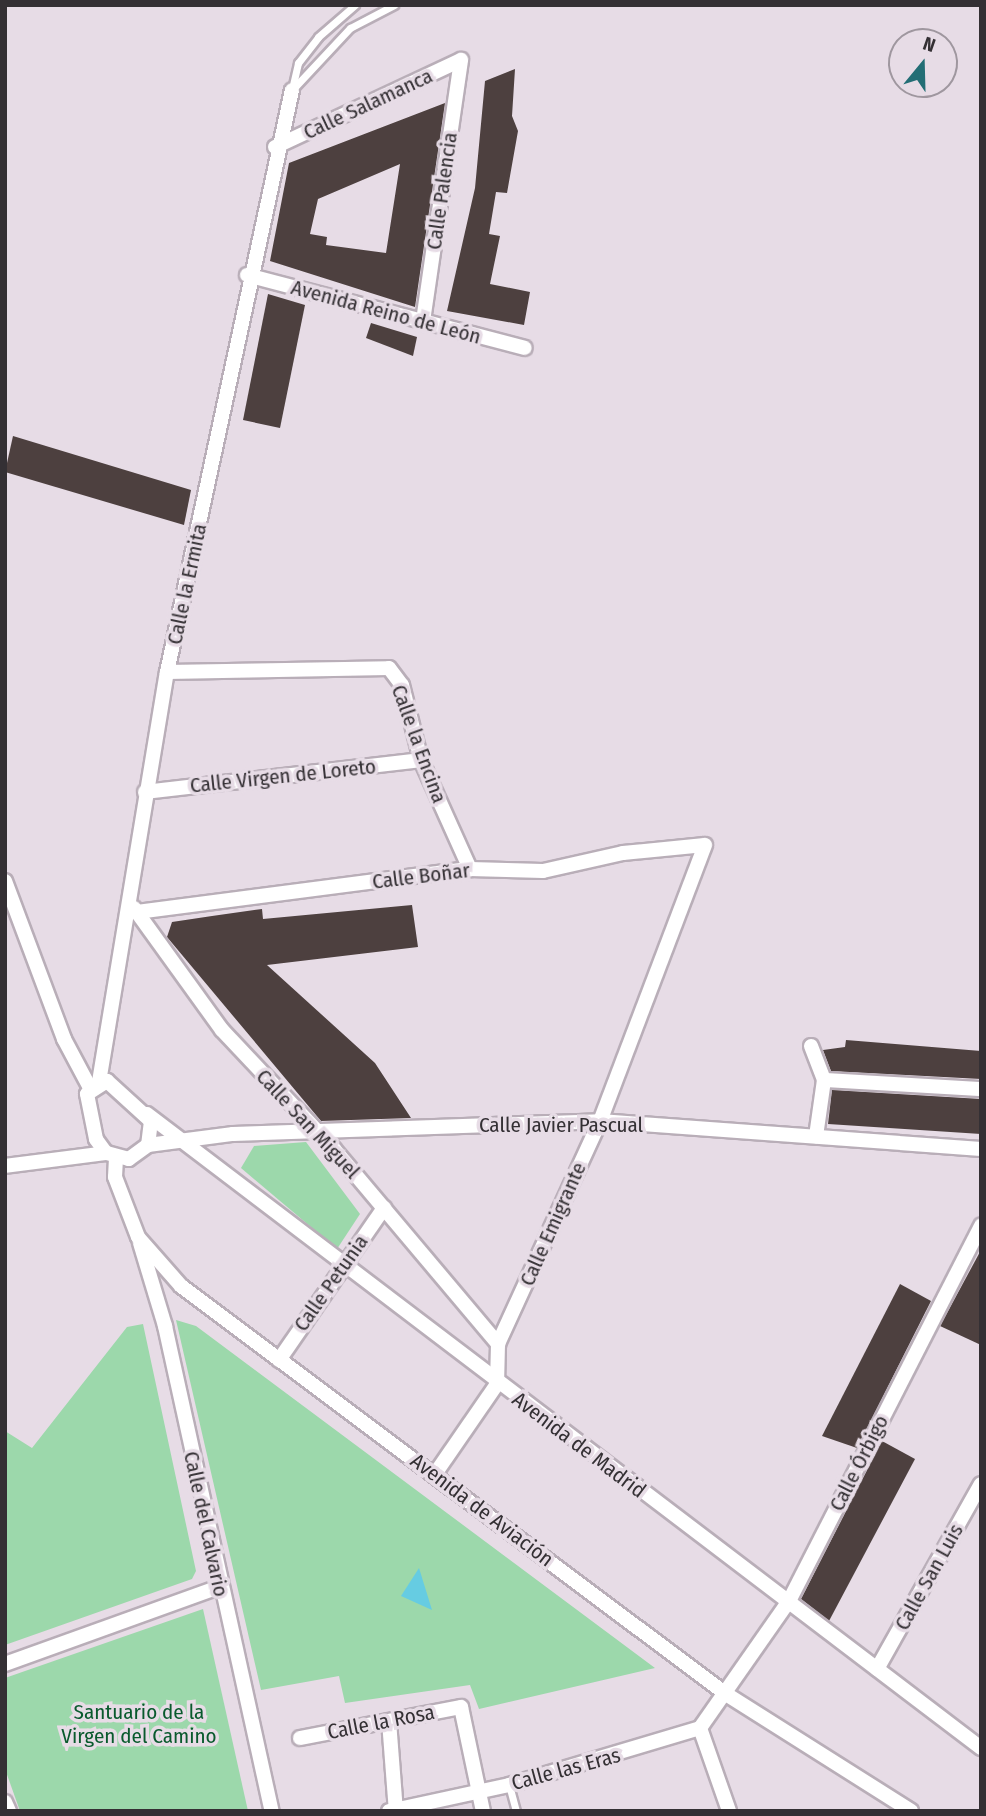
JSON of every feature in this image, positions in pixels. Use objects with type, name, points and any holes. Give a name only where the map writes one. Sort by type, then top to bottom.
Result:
[{"type":"street","name":"Calle Salamanca","points":[[275,147],[461,60]]},
{"type":"street","name":"Calle Palencia","points":[[423,321],[461,60]]},
{"type":"street","name":"Calle la Ermita","points":[[95,1085],[167,672],[247,275],[275,147],[292,90]]},
{"type":"street","name":"Avenida Reino de León","points":[[247,275],[525,348]]},
{"type":"street","name":"Calle la Encina","points":[[167,672],[389,668],[402,685],[421,761],[470,869]]},
{"type":"street","name":"Calle Virgen de Loreto","points":[[145,792],[421,761]]},
{"type":"street","name":"Calle Boñar","points":[[137,912],[470,869],[543,871],[623,853],[705,845]]},
{"type":"street","name":"Calle Emigrante","points":[[497,1384],[498,1344],[600,1121],[705,845]]},
{"type":"street","points":[[5,881],[64,1039],[95,1085],[96,1139],[80,1159]]},
{"type":"street","name":"Calle San Miguel","points":[[126,899],[222,1030],[384,1208],[498,1344]]},
{"type":"street","points":[[811,1046],[824,1080],[816,1136]]},
{"type":"street","points":[[824,1080],[981,1089]]},
{"type":"street","points":[[95,1085],[112,1083],[147,1115],[182,1137]]},
{"type":"street","points":[[147,1115],[148,1145]]},
{"type":"street","name":"Calle Javier Pascual","points":[[5,1166],[136,1156],[148,1145],[182,1137],[600,1121],[981,1149]]},
{"type":"street","name":"Avenida de Madrid","points":[[182,1137],[497,1384],[981,1748]]},
{"type":"street","points":[[96,1139],[111,1156]]},
{"type":"street","name":"Avenida de Aviación","points":[[111,1156],[115,1177],[138,1237],[181,1286],[726,1694],[911,1811]]},
{"type":"street","name":"Calle Petunia","points":[[279,1360],[384,1208]]},
{"type":"street","name":"Calle Órbigo","points":[[726,1694],[789,1601],[981,1225]]},
{"type":"street","name":"Calle del Calvario","points":[[138,1237],[165,1326],[219,1587],[272,1811]]},
{"type":"street","points":[[435,1474],[497,1384]]},
{"type":"street","name":"Calle San Luis","points":[[877,1669],[981,1484]]},
{"type":"street","points":[[5,1664],[219,1587]]},
{"type":"street","points":[[726,1694],[700,1728],[729,1811]]},
{"type":"street","name":"Calle la Rosa","points":[[300,1738],[461,1707],[483,1787]]},
{"type":"street","points":[[389,1721],[393,1810]]},
{"type":"street","name":"Calle las Eras","points":[[393,1810],[483,1787],[509,1785],[700,1728]]},
{"type":"street","points":[[483,1787],[483,1811]]},
{"type":"street","points":[[5,1802],[9,1811]]},
{"type":"lane","points":[[292,90],[311,46],[355,5]]},
{"type":"lane","points":[[292,90],[350,28],[394,5]]},
{"type":"lane","points":[[509,1785],[516,1811]]},
{"type":"green space","points":[[306,1142],[360,1214],[337,1249],[241,1168],[254,1146]]},
{"type":"green space","points":[[176,1320],[196,1326],[655,1668],[479,1709],[470,1685],[345,1703],[339,1676],[261,1690]]},
{"type":"green space","points":[[143,1324],[196,1571],[192,1579],[5,1645],[5,1431],[32,1448],[127,1327]]},
{"type":"green space","name":"Santuario de la Virgen del Camino","points":[[203,1609],[248,1811],[20,1811],[5,1769],[5,1678]]},
{"type":"water","points":[[419,1568],[432,1610],[401,1596]]},
{"type":"building","points":[[515,69],[512,116],[518,131],[507,193],[496,192],[489,234],[500,236],[490,284],[530,292],[524,325],[447,311],[475,188],[485,81]]},
{"type":"building","points":[[445,103],[415,307],[270,261],[289,163]],"holes":[[[400,164],[386,253],[326,245],[327,237],[310,234],[318,199]]]},
{"type":"building","points":[[268,294],[305,305],[280,428],[243,420]]},
{"type":"building","points":[[371,323],[417,337],[413,356],[366,338]]},
{"type":"building","points":[[13,436],[191,490],[184,525],[5,472]]},
{"type":"building","points":[[412,905],[418,947],[267,965],[375,1063],[411,1118],[321,1121],[167,937],[172,922],[262,909],[263,919]]},
{"type":"building","points":[[846,1040],[981,1051],[981,1079],[831,1071],[823,1050],[845,1047]]},
{"type":"building","points":[[832,1090],[981,1099],[981,1134],[828,1124]]},
{"type":"building","points":[[981,1250],[981,1345],[940,1326]]},
{"type":"building","points":[[900,1284],[931,1301],[857,1448],[822,1436]]},
{"type":"building","points":[[882,1441],[915,1459],[829,1621],[801,1599]]}]
